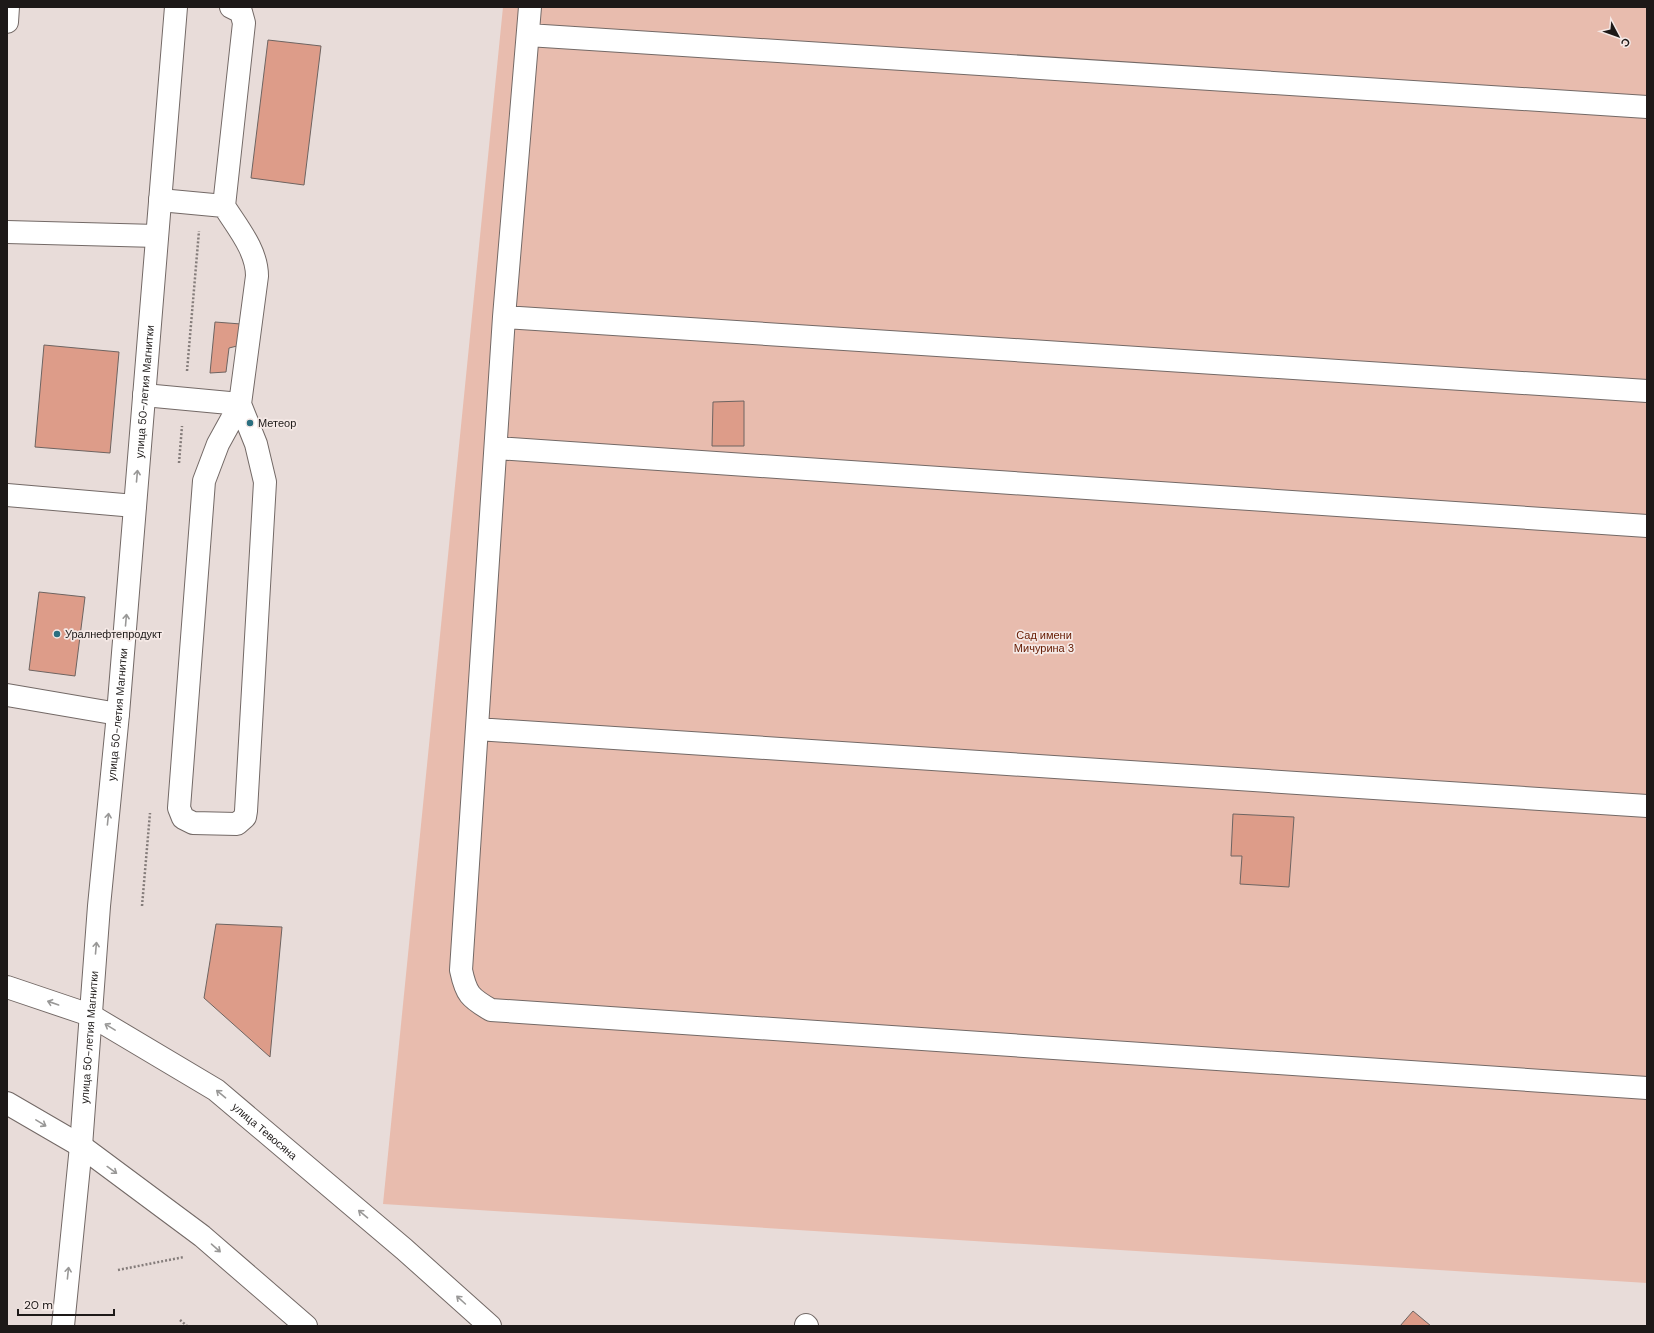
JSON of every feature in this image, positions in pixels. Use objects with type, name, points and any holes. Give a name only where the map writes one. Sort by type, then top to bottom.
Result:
[{"type":"main road","points":[[7,22],[8,7]]},
{"type":"main road","name":"улица 50-летия Магнитки","points":[[63,1326],[81,1146],[90,1015],[118,714],[176,7]]},
{"type":"main road","points":[[231,7],[241,12],[244,23],[224,206],[255,256],[257,276],[240,404],[218,444],[204,481],[179,808],[183,818],[193,823],[237,824],[242,821],[246,811],[265,482],[256,444],[240,404]]},
{"type":"main road","points":[[530,7],[504,317],[461,970],[464,987],[474,1000],[491,1010],[1647,1088]]},
{"type":"main road","points":[[528,35],[1647,107]]},
{"type":"main road","points":[[160,200],[224,206]]},
{"type":"main road","points":[[7,232],[157,236]]},
{"type":"main road","points":[[504,317],[1647,391]]},
{"type":"main road","points":[[144,395],[240,404]]},
{"type":"main road","points":[[496,448],[1647,526]]},
{"type":"main road","points":[[7,495],[135,506]]},
{"type":"main road","points":[[7,695],[118,714]]},
{"type":"main road","points":[[477,729],[1647,806]]},
{"type":"main road","name":"улица Тевосяна","points":[[7,987],[90,1015],[216,1090],[404,1249],[490,1326]]},
{"type":"main road","points":[[7,1103],[81,1146],[202,1236],[306,1326]]},
{"type":"path","points":[[179,470],[201,203]]},
{"type":"path","points":[[142,906],[150,811]]},
{"type":"path","points":[[118,1270],[190,1256]]},
{"type":"path","points":[[180,1320],[187,1326]]},
{"type":"green space","name":"Сад имени Мичурина 3","points":[[503,7],[1647,7],[1647,1283],[383,1204]]},
{"type":"building","points":[[268,40],[321,46],[304,185],[251,178]]},
{"type":"building","points":[[215,322],[241,324],[237,346],[229,348],[226,372],[210,373]]},
{"type":"building","points":[[44,345],[119,352],[110,453],[35,447]]},
{"type":"building","points":[[744,401],[744,446],[712,446],[713,402]]},
{"type":"building","name":"Уралнефтепродукт","points":[[39,592],[85,597],[75,676],[29,670]]},
{"type":"building","points":[[1233,814],[1294,817],[1289,887],[1240,884],[1242,856],[1231,856]]},
{"type":"building","points":[[216,924],[282,927],[270,1057],[204,998]]},
{"type":"building","points":[[1413,1311],[1431,1326],[1400,1326]]},
{"type":"place","name":"Метеор","points":[[250,423]]},
{"type":"place","name":"Уралнефтепродукт","points":[[57,634]]}]
